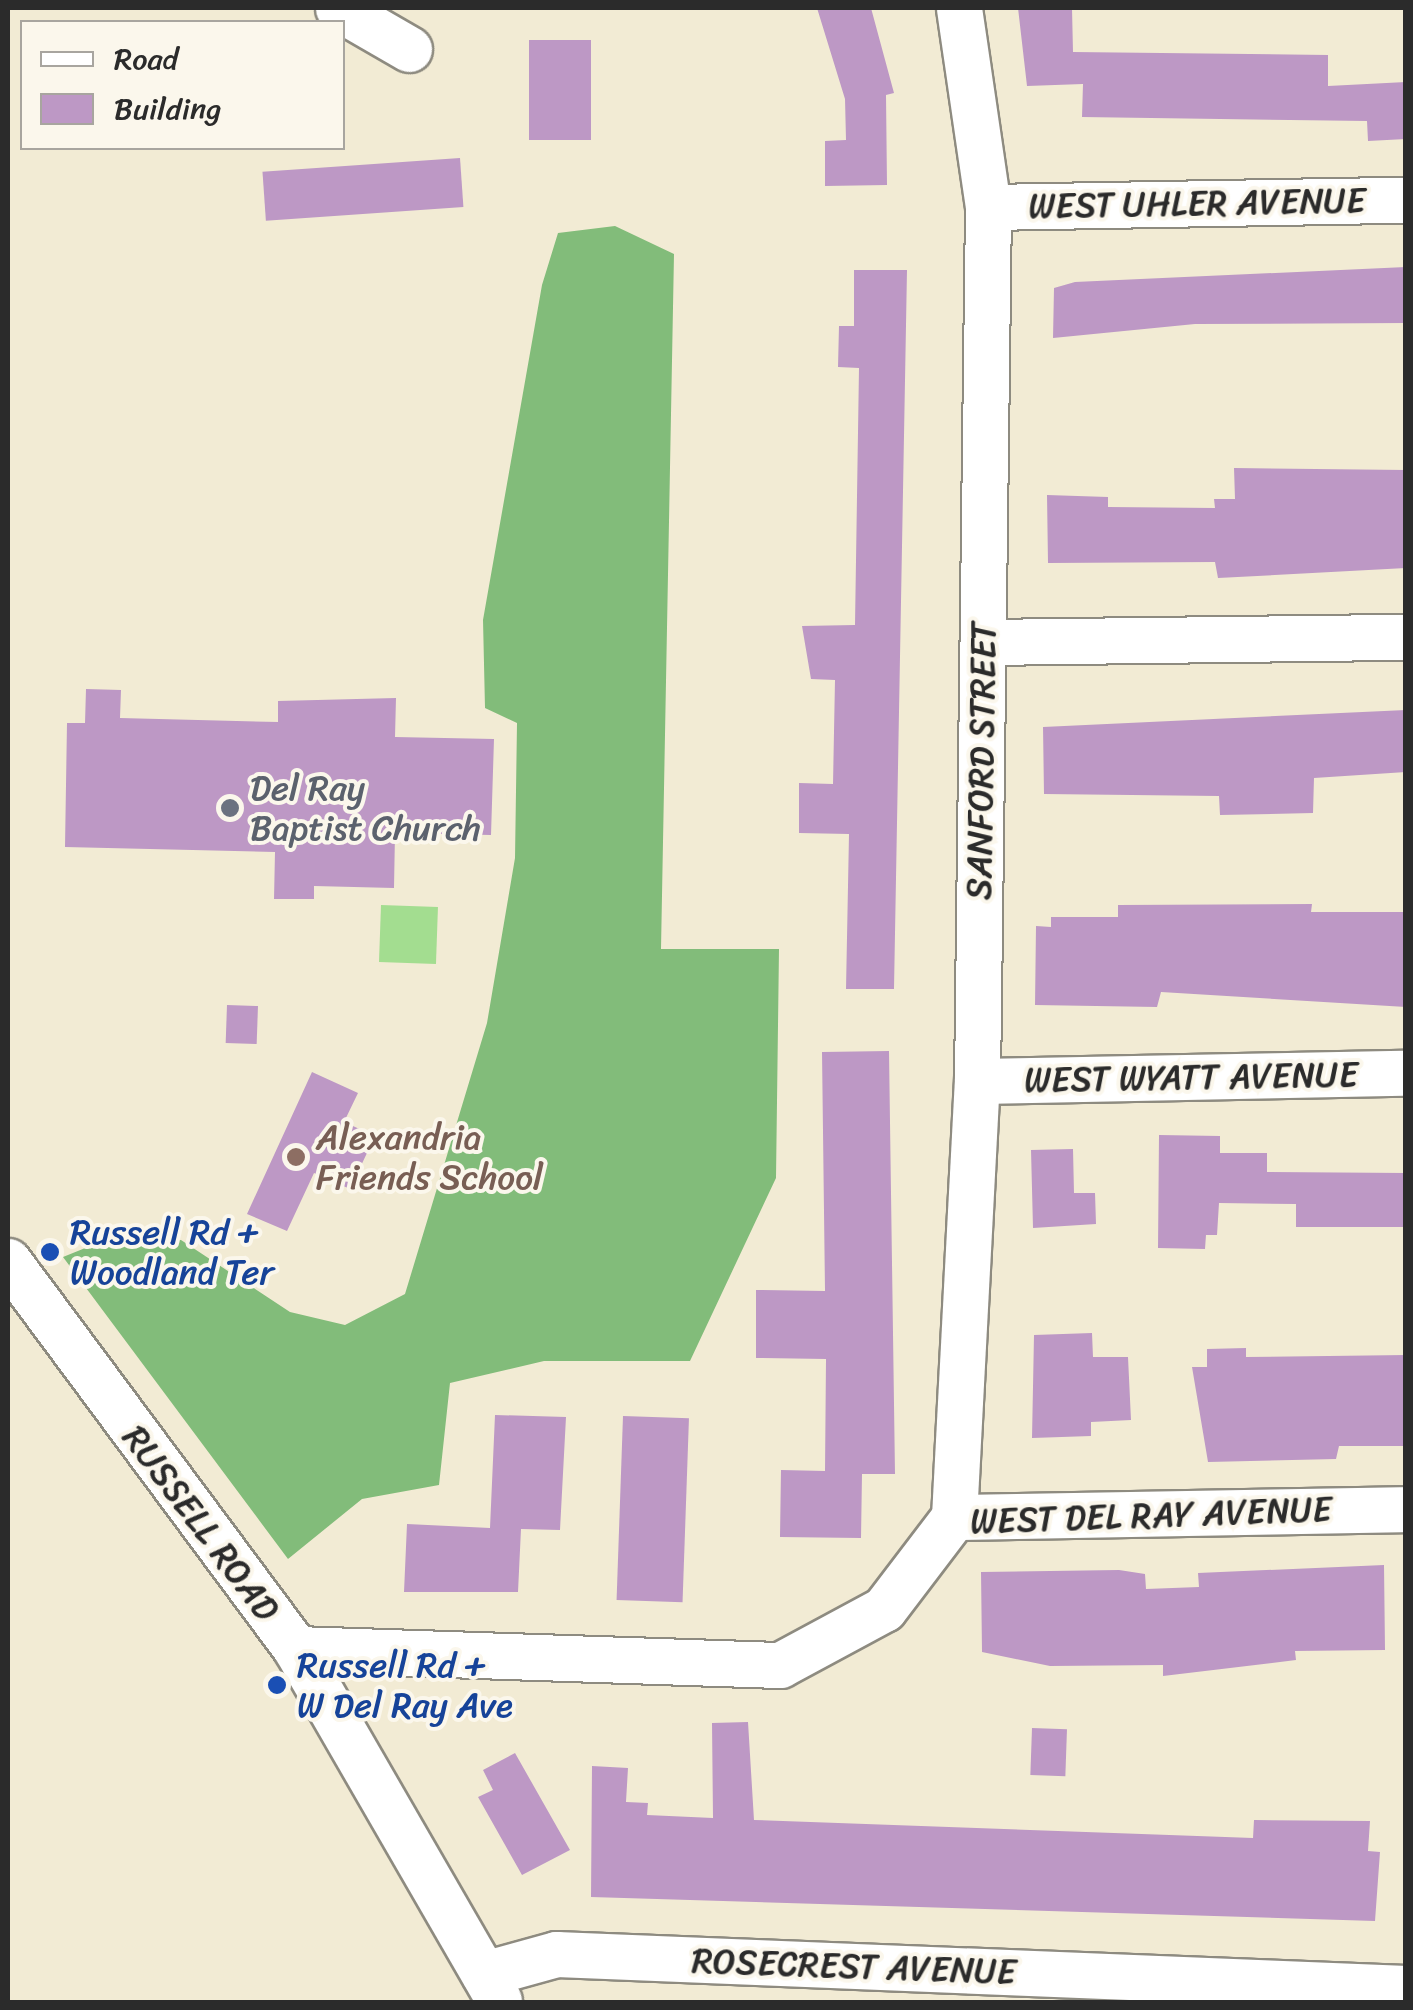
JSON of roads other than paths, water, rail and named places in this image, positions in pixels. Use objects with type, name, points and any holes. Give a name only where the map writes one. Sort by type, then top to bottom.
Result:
[{"type":"street","points":[[338,8],[409,48]]},
{"type":"street","name":"SANFORD STREET","points":[[954,1517],[977,1081],[988,207],[959,8]]},
{"type":"street","name":"WEST UHLER AVENUE","points":[[988,207],[1406,200]]},
{"type":"street","points":[[983,642],[1406,637]]},
{"type":"street","name":"WEST WYATT AVENUE","points":[[977,1081],[1406,1073]]},
{"type":"street","name":"RUSSELL ROAD","points":[[8,1261],[296,1649],[492,1988]]},
{"type":"street","name":"WEST DEL RAY AVENUE","points":[[296,1649],[780,1665],[884,1609],[954,1517],[1406,1508]]},
{"type":"street","name":"ROSECREST AVENUE","points":[[492,1988],[556,1954],[1406,1988]]},
{"type":"place","name":"Del Ray Baptist Church","points":[[230,808]]},
{"type":"place","name":"Alexandria Friends School","points":[[296,1157]]},
{"type":"place","name":"Russell Rd + Woodland Ter","points":[[50,1252]]},
{"type":"place","name":"Russell Rd + W Del Ray Ave","points":[[277,1685]]}]
